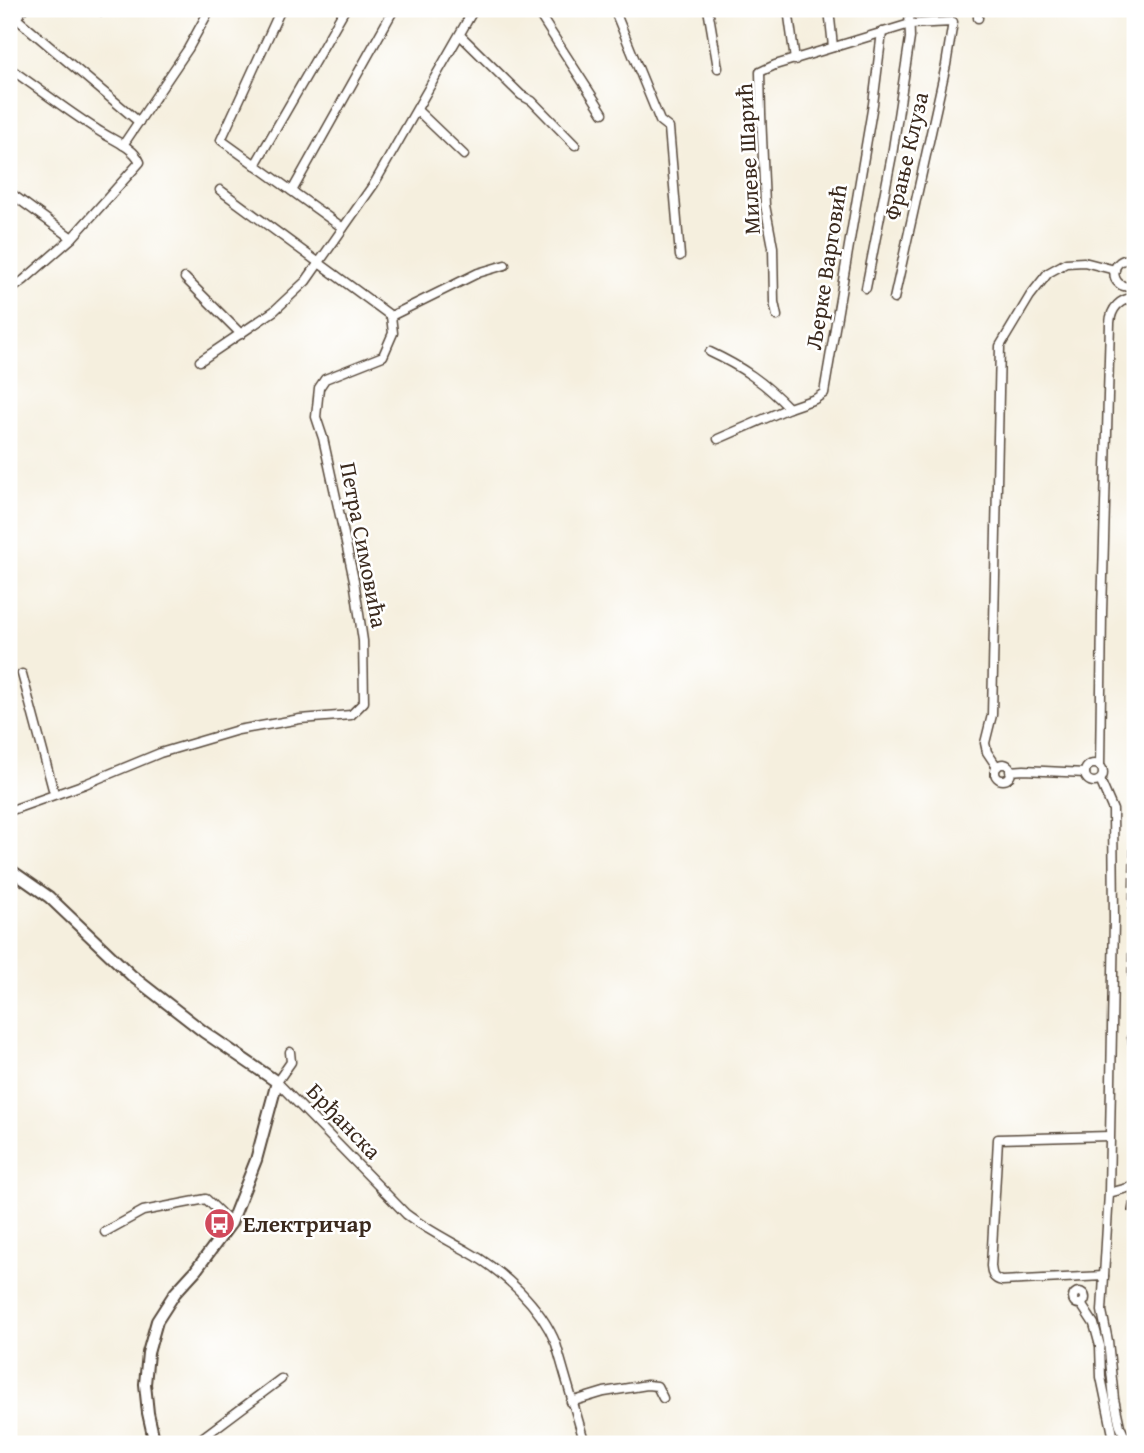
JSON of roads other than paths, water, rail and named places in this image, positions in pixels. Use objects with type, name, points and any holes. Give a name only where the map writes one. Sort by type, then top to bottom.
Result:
[{"type":"street","points":[[9,28],[23,9]]},
{"type":"street","points":[[123,145],[188,49],[210,9]]},
{"type":"street","points":[[281,9],[221,140],[343,228]]},
{"type":"street","points":[[255,164],[345,9]]},
{"type":"street","points":[[292,191],[394,9]]},
{"type":"street","points":[[200,361],[274,311],[306,281],[374,184],[474,9]]},
{"type":"street","points":[[536,9],[603,113]]},
{"type":"street","points":[[614,9],[660,121],[669,128],[680,256]]},
{"type":"street","points":[[708,9],[718,68]]},
{"type":"street","points":[[788,9],[795,60]]},
{"type":"street","points":[[829,9],[833,47]]},
{"type":"street","points":[[866,288],[892,155],[910,38],[909,9]]},
{"type":"street","points":[[16,18],[139,122]]},
{"type":"street","name":"Милеве Шарић","points":[[777,316],[773,247],[765,205],[760,72],[910,24],[953,22]]},
{"type":"street","name":"Фрање Клуза","points":[[894,299],[946,65],[953,22]]},
{"type":"street","name":"Љерке Варговић","points":[[718,439],[824,393],[871,116],[882,32]]},
{"type":"street","points":[[460,35],[575,145]]},
{"type":"street","points":[[9,68],[97,130],[123,145],[139,158],[140,162],[72,238],[9,291]]},
{"type":"street","points":[[418,110],[464,155]]},
{"type":"street","points":[[220,190],[391,316],[478,273],[505,265]]},
{"type":"street","points":[[9,192],[72,238]]},
{"type":"street","points":[[1135,259],[1129,258],[1120,262],[1115,270],[1116,279],[1122,286],[1135,286]]},
{"type":"street","points":[[1085,773],[1010,771],[1004,764],[997,767],[987,752],[985,743],[992,715],[1000,346],[1030,296],[1048,274],[1066,263],[1084,262],[1115,270]]},
{"type":"street","points":[[185,278],[242,334]]},
{"type":"street","points":[[1100,766],[1089,765],[1085,773],[1087,779],[1092,782],[1100,779],[1103,774],[1100,766],[1102,614],[1110,323],[1113,309],[1135,297]]},
{"type":"street","name":"Петра Симовића","points":[[9,811],[160,753],[238,730],[300,719],[351,715],[363,702],[363,640],[354,580],[316,417],[319,388],[325,379],[383,356],[393,333],[391,316]]},
{"type":"street","points":[[710,352],[737,365],[767,386],[789,408]]},
{"type":"street","points":[[22,674],[54,793]]},
{"type":"street","points":[[1100,779],[1113,810],[1114,919],[1109,1193],[1102,1311],[1114,1399],[1120,1426],[1128,1444]]},
{"type":"street","name":"Брђанска","points":[[9,869],[49,897],[132,976],[204,1032],[277,1082],[407,1214],[422,1226],[480,1258],[517,1289],[534,1306],[551,1330],[585,1444]]},
{"type":"street","points":[[155,1444],[145,1384],[148,1353],[157,1321],[230,1223],[256,1160],[277,1082],[291,1062],[290,1052]]},
{"type":"street","points":[[1104,1276],[1002,1281],[996,1280],[992,1275],[991,1266],[998,1139],[1110,1136]]},
{"type":"street","points":[[1109,1193],[1135,1186]]},
{"type":"street","points":[[105,1232],[143,1211],[206,1199],[230,1223]]},
{"type":"street","points":[[1081,1304],[1094,1324],[1100,1346],[1101,1377],[1115,1444]]},
{"type":"street","points":[[194,1444],[281,1379]]},
{"type":"street","points":[[571,1402],[604,1392],[647,1385],[657,1386],[663,1398]]},
{"type":"railway","points":[[1135,562],[1128,986],[1135,1045]]},
{"type":"railway","points":[[1127,1035],[1135,1076]]},
{"type":"railway","points":[[1128,1212],[1135,1163]]},
{"type":"place","name":"Електричар","points":[[220,1224]]}]
